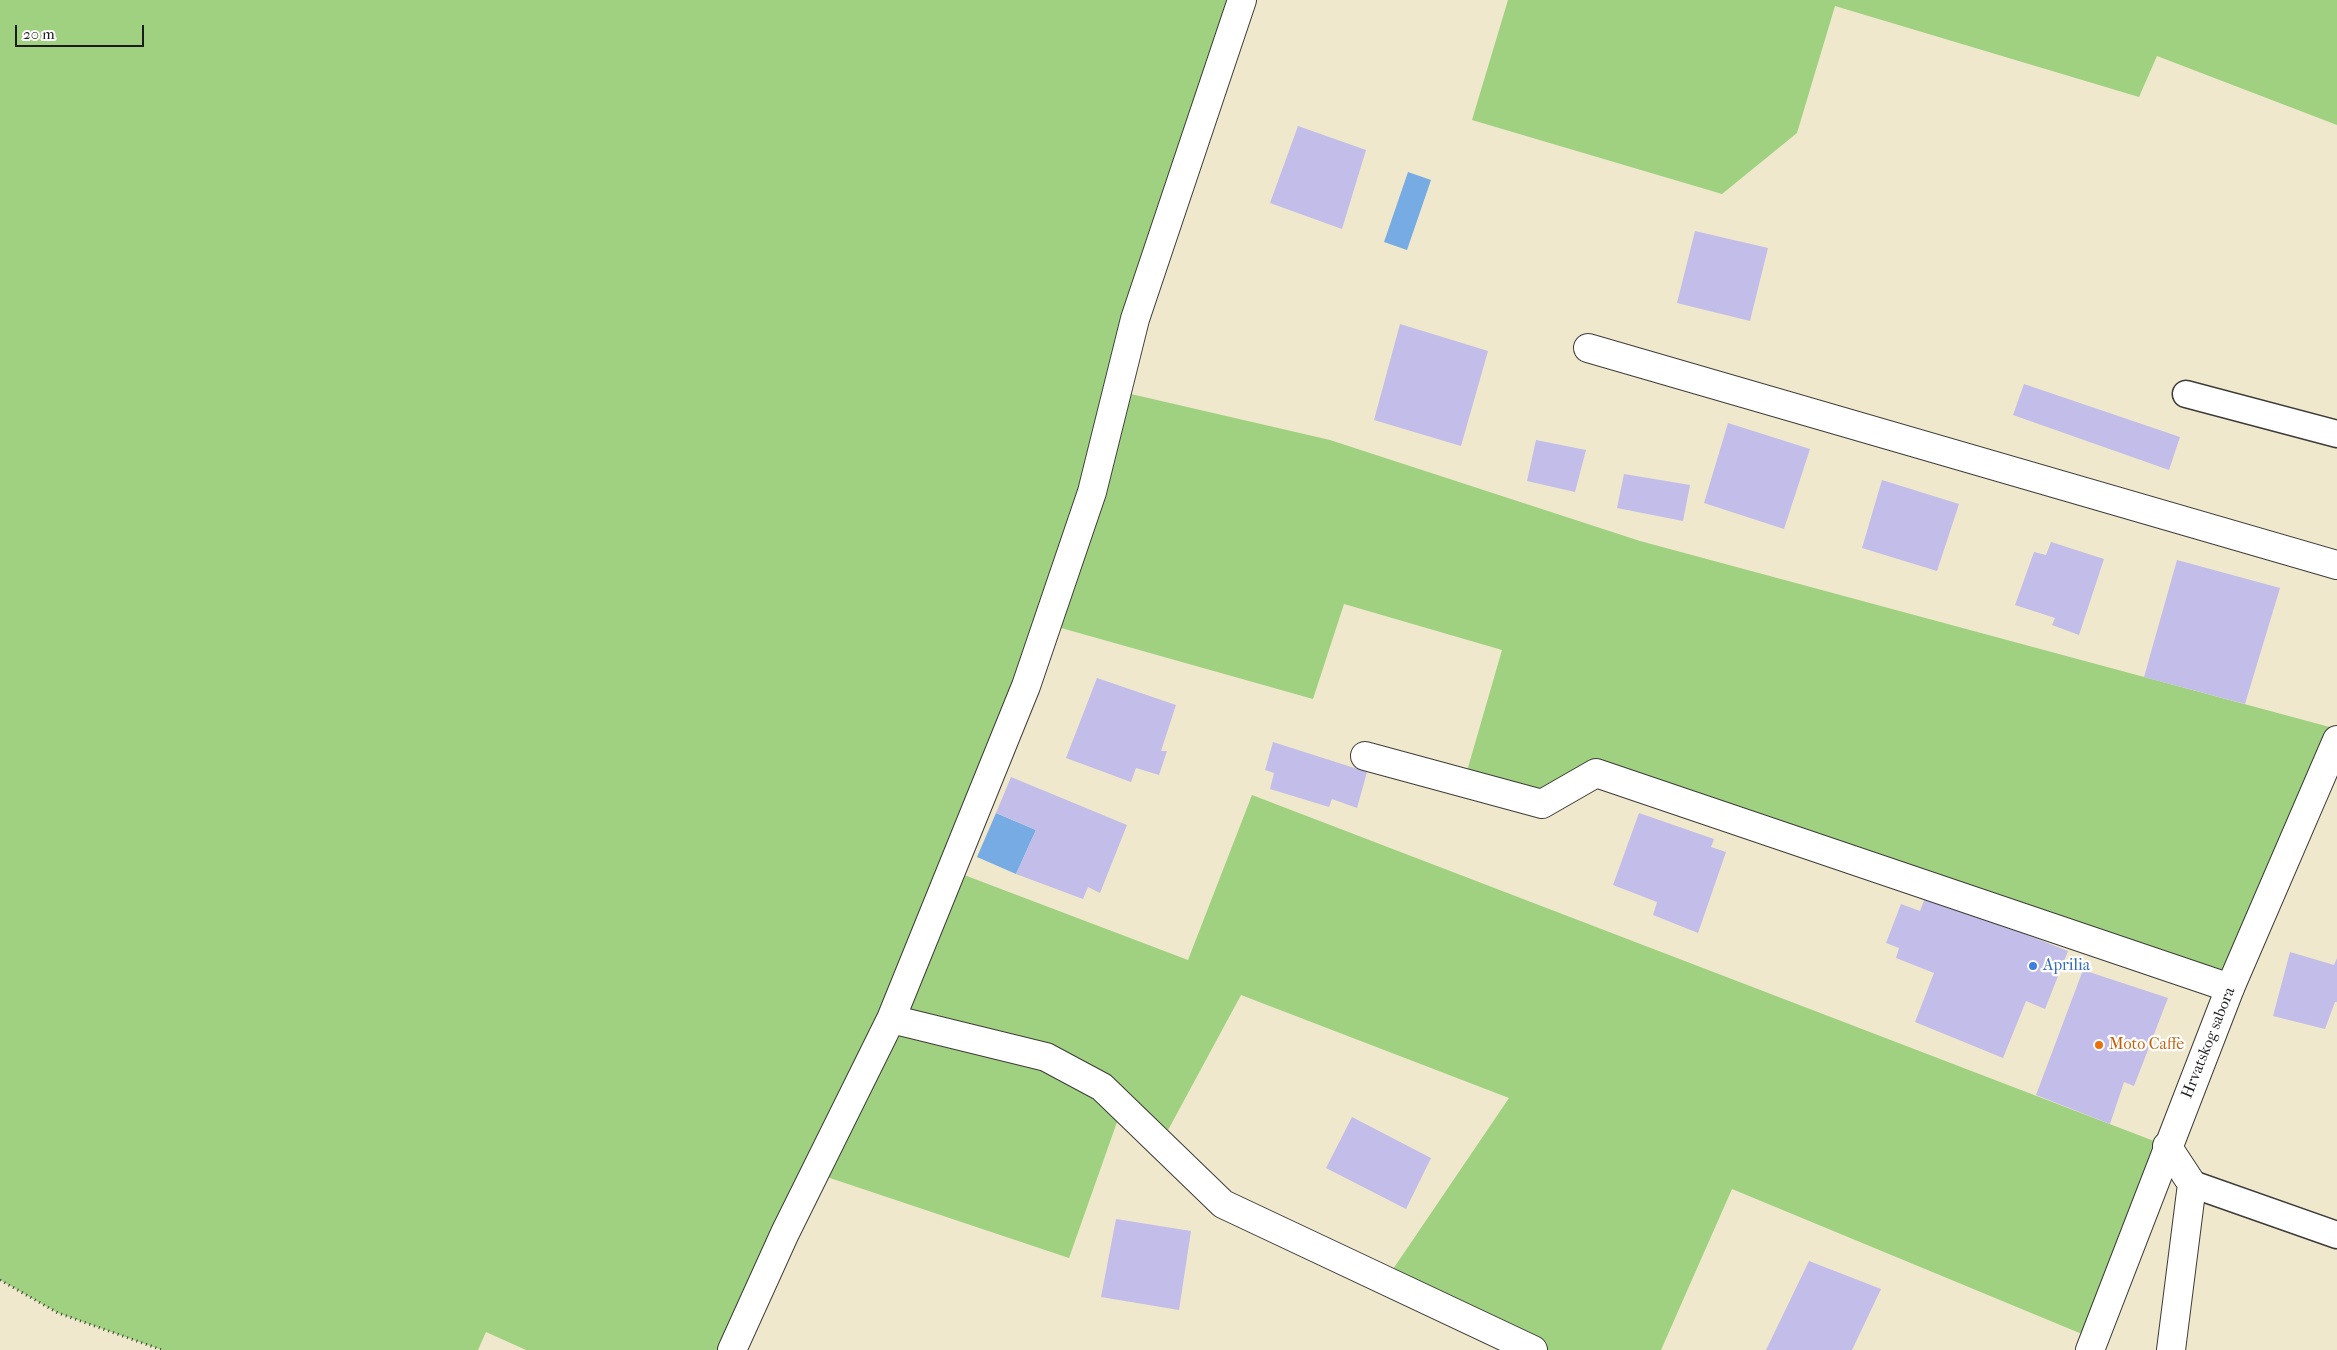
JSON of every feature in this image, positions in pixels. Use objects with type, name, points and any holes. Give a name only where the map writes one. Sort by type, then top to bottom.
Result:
[{"type":"street","points":[[732,1350],[785,1233],[891,1020],[1026,686],[1092,492],[1135,319],[1242,0]]},
{"type":"street","points":[[1588,348],[2337,565]]},
{"type":"street","name":"Hrvatskog sabora","points":[[2090,1350],[2230,988],[2337,740]]},
{"type":"street","points":[[1365,756],[1542,804],[1596,773],[2230,988]]},
{"type":"street","points":[[891,1020],[1046,1057],[1102,1087],[1223,1204],[1533,1350]]},
{"type":"street","points":[[2168,1146],[2192,1184],[2170,1350]]},
{"type":"lane","points":[[2186,394],[2337,434]]},
{"type":"lane","points":[[2192,1184],[2337,1235]]},
{"type":"path","points":[[0,1280],[58,1313],[162,1350]]},
{"type":"green space","points":[[0,0],[1243,0],[1118,391],[1330,440],[1640,541],[2337,729],[2230,988],[1592,761],[1545,796],[1467,771],[1502,650],[1344,604],[1313,699],[1047,624],[951,870],[1188,960],[1252,795],[2167,1146],[2094,1339],[1732,1189],[1661,1350],[1535,1350],[1387,1278],[1509,1098],[1241,995],[1160,1145],[1122,1108],[1069,1258],[815,1173],[732,1350],[526,1350],[486,1332],[478,1350],[162,1350],[58,1313],[0,1280]]},
{"type":"green space","points":[[1508,0],[2337,0],[2337,125],[2157,56],[2139,97],[1835,6],[1797,133],[1722,194],[1472,120]]},
{"type":"water","points":[[1408,172],[1431,180],[1407,250],[1384,242]]},
{"type":"water","points":[[996,813],[1036,830],[1016,874],[977,857]]},
{"type":"building","points":[[1298,126],[1366,150],[1342,229],[1270,203]]},
{"type":"building","points":[[1695,231],[1768,248],[1750,321],[1677,303]]},
{"type":"building","points":[[1400,324],[1488,351],[1461,446],[1374,420]]},
{"type":"building","points":[[2024,384],[2180,437],[2169,470],[2013,415]]},
{"type":"building","points":[[1728,423],[1810,449],[1784,529],[1704,503]]},
{"type":"building","points":[[1536,440],[1586,450],[1575,492],[1527,481]]},
{"type":"building","points":[[1624,474],[1690,485],[1683,521],[1617,508]]},
{"type":"building","points":[[1882,480],[1959,504],[1937,571],[1862,548]]},
{"type":"building","points":[[2051,542],[2104,559],[2079,635],[2052,625],[2055,618],[2015,605],[2034,552],[2046,555]]},
{"type":"building","points":[[2177,560],[2280,588],[2245,704],[2144,677]]},
{"type":"building","points":[[1097,678],[1176,705],[1161,751],[1167,751],[1159,775],[1136,768],[1131,782],[1066,758]]},
{"type":"building","points":[[1273,742],[1367,772],[1357,808],[1332,799],[1329,807],[1270,789],[1274,773],[1265,770]]},
{"type":"building","points":[[1011,777],[1127,825],[1100,893],[1088,887],[1083,899],[1016,874],[1036,830],[996,813]]},
{"type":"building","points":[[1639,813],[1714,839],[1711,847],[1726,852],[1698,933],[1653,915],[1657,902],[1613,885]]},
{"type":"building","points":[[1926,895],[2068,951],[2045,1009],[2026,1001],[2003,1058],[1915,1022],[1934,973],[1896,958],[1899,948],[1886,943],[1901,904],[1920,911]]},
{"type":"building","points":[[2290,952],[2334,965],[2337,958],[2337,1002],[2335,1002],[2325,1029],[2273,1016]]},
{"type":"building","points":[[2083,970],[2168,998],[2134,1086],[2124,1082],[2110,1124],[2036,1095]]},
{"type":"building","points":[[1352,1117],[1431,1158],[1406,1209],[1326,1168]]},
{"type":"building","points":[[1116,1219],[1191,1231],[1179,1310],[1101,1297]]},
{"type":"building","points":[[1809,1261],[1881,1289],[1852,1350],[1766,1350]]},
{"type":"place","name":"Aprilia","points":[[2033,966]]},
{"type":"place","name":"Moto Caffe","points":[[2099,1045]]}]
